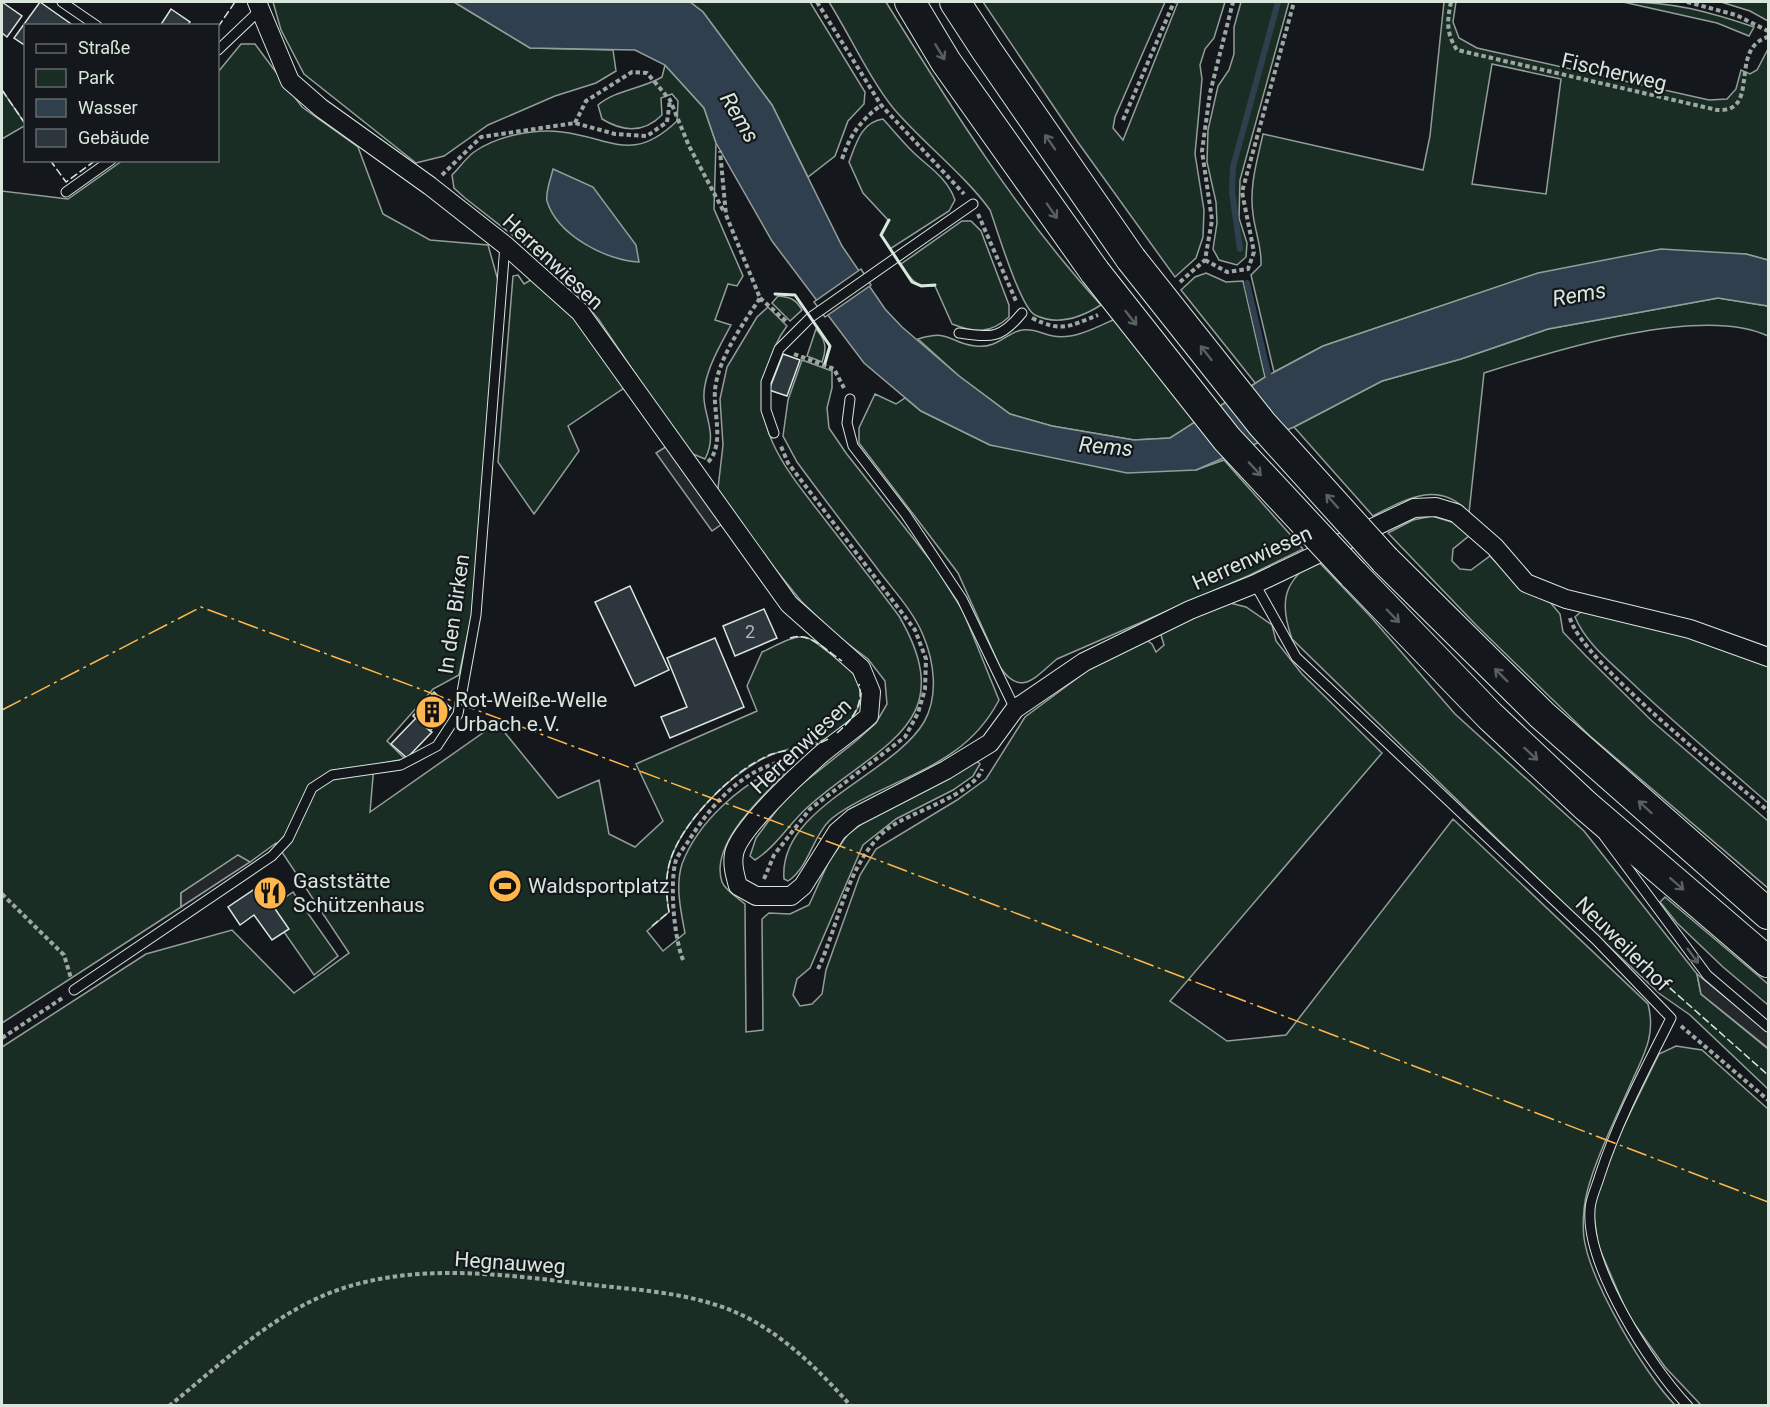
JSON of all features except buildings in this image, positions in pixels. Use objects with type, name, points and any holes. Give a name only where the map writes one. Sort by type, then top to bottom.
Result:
[{"type":"highway","points":[[910,2],[946,62],[1095,272],[1227,439],[1490,716],[1586,806],[1768,962]]},
{"type":"highway","points":[[955,2],[1131,258],[1262,424],[1385,560],[1542,715],[1768,914]]},
{"type":"street","name":"Herrenwiesen","points":[[259,6],[290,81],[321,108],[430,186],[505,245],[580,312],[695,476],[789,604],[861,668],[871,692],[869,716],[849,735],[820,755],[744,833],[734,851],[733,869],[738,885],[756,896],[791,896],[803,886],[837,832],[853,818],[946,770],[990,743],[1015,709],[1084,662],[1190,610],[1255,584],[1414,508],[1436,507],[1456,513],[1494,547],[1526,583],[1566,599],[1690,629],[1768,657]]},
{"type":"lane","points":[[62,2],[94,24]]},
{"type":"lane","points":[[219,49],[259,6]]},
{"type":"lane","points":[[66,192],[108,162]]},
{"type":"lane","points":[[774,433],[766,410],[766,382],[779,349],[811,317],[895,256],[973,204]]},
{"type":"lane","name":"In den Birken","points":[[75,990],[272,856],[288,839],[312,788],[332,775],[401,765],[437,746],[458,714],[476,615],[505,245]]},
{"type":"lane","points":[[959,333],[990,337],[1007,331],[1022,313]]},
{"type":"lane","points":[[850,399],[847,423],[853,446],[906,515],[962,599],[1015,709]]},
{"type":"lane","name":"Neuweilerhof","points":[[1255,584],[1296,657],[1596,940],[1671,1018],[1614,1134],[1589,1209],[1594,1248],[1626,1321],[1670,1387],[1688,1406]]},
{"type":"lane","points":[[1586,806],[1613,852],[1707,975],[1768,1027]]},
{"type":"path","points":[[1123,120],[1174,2]]},
{"type":"path","points":[[1205,260],[1227,272],[1248,269],[1254,252],[1242,192],[1294,2]]},
{"type":"path","name":"Fischerweg","points":[[1451,2],[1447,21],[1449,37],[1457,50],[1717,110],[1732,108],[1738,102],[1748,58],[1754,45],[1768,37]]},
{"type":"path","points":[[1687,2],[1736,15],[1768,31]]},
{"type":"path","points":[[575,123],[586,101],[632,72],[647,73],[670,100],[689,146],[726,215],[760,298],[796,330]]},
{"type":"path","points":[[430,186],[482,137],[575,123],[615,134],[647,136],[667,122],[670,100]]},
{"type":"path","points":[[842,159],[849,137],[865,117],[880,105]]},
{"type":"path","points":[[720,151],[720,171],[726,215]]},
{"type":"path","points":[[695,476],[713,457],[717,447],[715,388],[724,360],[760,298]]},
{"type":"path","points":[[779,349],[834,369],[850,399]]},
{"type":"path","points":[[1566,599],[1573,630],[1593,653],[1656,715],[1768,811]]},
{"type":"path","points":[[683,960],[676,941],[675,862],[700,824],[728,790],[771,763],[820,755]]},
{"type":"path","points":[[818,969],[832,940],[851,884],[870,845],[889,828],[948,799],[980,776]]},
{"type":"path","points":[[2,894],[64,955],[75,990],[2,1038]]},
{"type":"path","points":[[1671,1018],[1768,1100]]},
{"type":"path","name":"Hegnauweg","points":[[169,1406],[281,1317],[333,1292],[391,1276],[464,1273],[666,1293],[736,1312],[787,1343],[851,1406]]},
{"type":"green space","points":[[273,2],[454,2],[530,48],[613,50],[616,71],[596,83],[555,96],[488,125],[444,156],[416,163],[304,74],[281,30]]},
{"type":"green space","points":[[690,2],[810,2],[865,92],[864,104],[848,121],[835,156],[808,177],[772,105],[703,12]]},
{"type":"green space","points":[[829,2],[886,2],[986,158],[1041,234],[1101,305],[1078,316],[1061,320],[1043,318],[1035,315],[1029,309],[1016,283],[990,210],[969,184],[885,98]]},
{"type":"green space","points":[[983,2],[1165,2],[1115,117],[1113,128],[1123,140],[1178,2],[1225,2],[1214,38],[1205,49],[1200,65],[1202,79],[1195,154],[1204,210],[1203,237],[1196,258],[1175,277],[1077,141]]},
{"type":"green space","points":[[1241,2],[1289,2],[1240,180],[1239,218],[1247,243],[1246,257],[1237,265],[1219,260],[1213,249],[1217,223],[1216,202],[1207,162],[1208,130],[1218,86],[1229,70],[1234,54],[1234,27]]},
{"type":"green space","points":[[1444,2],[1456,2],[1453,22],[1459,38],[1477,48],[1709,100],[1727,99],[1736,89],[1741,70],[1750,74],[1757,70],[1768,49],[1768,260],[1746,254],[1539,273],[1323,346],[1274,372],[1251,275],[1261,265],[1252,194],[1263,134],[1423,170],[1430,136]],"holes":[[[1492,64],[1561,79],[1546,194],[1472,184]]]},
{"type":"green space","points":[[1623,2],[1658,3],[1690,8],[1754,27],[1749,36],[1717,23]]},
{"type":"green space","points":[[1721,2],[1768,2],[1768,21],[1750,11]]},
{"type":"green space","points":[[241,44],[255,44],[302,107],[358,147],[383,214],[430,240],[488,245],[499,284],[472,614],[459,675],[433,689],[387,741],[405,759],[374,765],[370,812],[497,723],[558,798],[599,780],[609,834],[635,847],[663,821],[636,764],[757,711],[747,686],[762,652],[794,638],[811,639],[845,665],[857,680],[861,697],[852,718],[835,734],[825,739],[782,751],[755,763],[721,789],[691,822],[680,840],[671,858],[667,876],[669,912],[647,931],[663,951],[685,933],[679,899],[679,881],[682,864],[689,848],[723,805],[752,782],[783,766],[787,771],[752,807],[731,837],[723,852],[720,867],[724,885],[745,904],[746,1032],[763,1030],[762,919],[769,913],[790,914],[809,905],[829,861],[848,834],[885,807],[976,760],[980,764],[973,776],[953,790],[896,819],[863,845],[810,968],[797,979],[793,995],[800,1006],[812,1004],[822,994],[826,970],[860,875],[876,849],[957,800],[986,779],[1025,717],[1095,665],[1142,637],[1152,644],[1156,652],[1164,645],[1161,635],[1165,625],[1230,603],[1246,607],[1272,625],[1276,641],[1302,674],[1382,753],[1170,1001],[1227,1041],[1286,1035],[1453,819],[1648,1004],[1649,1038],[1601,1150],[1590,1182],[1584,1210],[1584,1235],[1588,1256],[1620,1326],[1649,1372],[1675,1405],[2,1405],[2,1047],[146,954],[232,930],[294,993],[349,953],[276,843],[250,862],[238,856],[181,893],[181,907],[2,1023],[2,191],[68,199],[121,162],[219,162],[219,71]]},
{"type":"green space","points":[[665,65],[704,108],[716,143],[714,209],[743,276],[737,286],[728,284],[715,320],[731,325],[712,362],[705,385],[704,395],[710,439],[705,459],[688,452],[599,320],[558,271],[465,198],[454,188],[452,175],[471,154],[483,146],[516,134],[551,131],[621,145],[647,142],[677,121],[678,101],[672,94],[661,98],[662,115],[641,128],[625,128],[602,119],[598,105],[612,96],[662,77]]},
{"type":"green space","points":[[2,90],[24,122],[24,126],[2,139]]},
{"type":"green space","points":[[883,119],[942,179],[955,200],[949,211],[890,249],[881,235],[888,220],[863,193],[849,162],[864,129],[869,124]]},
{"type":"green space","points":[[962,221],[971,221],[981,231],[1009,305],[1009,317],[989,329],[975,330],[952,324],[935,286],[918,284],[901,264]]},
{"type":"green space","points":[[1206,273],[1226,282],[1243,281],[1265,377],[1256,384],[1181,290],[1195,277]]},
{"type":"green space","points":[[518,275],[524,284],[536,277],[578,317],[624,388],[568,426],[579,451],[534,514],[498,462],[513,276]]},
{"type":"green space","points":[[778,296],[792,299],[802,310],[790,321],[772,303]]},
{"type":"green space","points":[[1718,298],[1768,306],[1768,336],[1740,328],[1705,325],[1667,328],[1587,343],[1484,373],[1469,513],[1458,503],[1446,497],[1422,495],[1373,516],[1294,427],[1382,381],[1461,359],[1548,329]]},
{"type":"green space","points":[[768,307],[787,326],[774,350],[763,389],[763,410],[776,450],[799,486],[899,616],[916,653],[921,683],[917,707],[904,728],[885,747],[810,805],[770,848],[755,860],[750,856],[756,838],[787,796],[876,723],[887,704],[885,681],[868,659],[835,634],[801,601],[717,497],[723,445],[720,399],[727,367],[757,317]]},
{"type":"green space","points":[[1115,319],[1198,423],[1170,438],[1134,440],[1052,426],[1010,414],[959,376],[918,339],[937,335],[966,344],[983,346],[996,343],[1017,331],[1034,330],[1061,337],[1085,332]]},
{"type":"green space","points":[[816,329],[825,344],[822,362],[807,356]]},
{"type":"green space","points":[[802,360],[832,371],[832,388],[827,408],[829,428],[935,566],[963,611],[999,700],[988,719],[975,734],[945,758],[850,806],[829,821],[801,868],[788,881],[784,879],[787,854],[799,832],[817,812],[909,741],[929,712],[933,690],[930,656],[914,618],[797,462],[783,436],[788,400]]},
{"type":"green space","points":[[875,394],[896,404],[905,398],[921,411],[990,445],[1196,470],[1224,460],[1303,549],[1250,575],[1057,659],[1035,678],[1021,683],[1015,681],[1000,667],[958,573],[859,443],[859,428]]},
{"type":"green space","points":[[1432,516],[1455,523],[1470,535],[1453,549],[1452,561],[1460,569],[1471,570],[1490,556],[1522,588],[1550,602],[1560,614],[1563,632],[1586,656],[1652,721],[1768,821],[1768,888],[1590,736],[1476,625],[1388,533],[1413,520]]},
{"type":"green space","points":[[1316,559],[1370,616],[1455,714],[1584,831],[1697,974],[1701,994],[1768,1049],[1768,1089],[1690,1015],[1660,994],[1572,912],[1292,639],[1286,614],[1287,594],[1296,576]]},
{"type":"green space","points":[[1583,610],[1662,626],[1768,662],[1768,803],[1663,712],[1599,651],[1585,635],[1575,617]]},
{"type":"green space","points":[[293,892],[338,956],[314,975],[284,932],[288,929],[273,906]]},
{"type":"green space","points":[[1665,897],[1768,984],[1768,1005],[1723,967],[1677,923],[1660,902]]},
{"type":"green space","points":[[1676,1046],[1702,1050],[1768,1109],[1768,1405],[1701,1405],[1665,1367],[1628,1315],[1598,1245],[1593,1208],[1611,1152],[1659,1054]]},
{"type":"shaded area","points":[[667,446],[722,524],[712,531],[656,453]]},
{"type":"shaded area","points":[[238,855],[250,862],[181,907],[181,893]]},
{"type":"shaded area","points":[[1697,974],[1768,1032],[1768,1048],[1701,994]]},
{"type":"water","name":"Rems","points":[[454,2],[690,2],[703,12],[772,105],[842,246],[885,309],[902,327],[959,376],[1010,414],[1052,426],[1134,440],[1170,438],[1265,377],[1323,346],[1538,273],[1661,249],[1746,254],[1768,260],[1768,306],[1718,298],[1548,329],[1461,359],[1382,381],[1294,427],[1196,470],[1127,473],[990,445],[921,411],[864,363],[772,241],[716,143],[704,108],[665,65],[635,50],[530,48]]},
{"type":"water","points":[[553,169],[593,187],[636,245],[639,262],[613,257],[598,251],[572,235],[561,225],[547,201],[547,190]]},
{"type":"pier","points":[[861,269],[871,285],[825,317],[814,302]]},
{"type":"waterway","points":[[1240,249],[1232,192],[1233,167],[1278,2]]},
{"type":"waterway","points":[[1247,283],[1270,382]]},
{"type":"fence","points":[[219,26],[235,2]]},
{"type":"fence","points":[[2,90],[24,122]]},
{"type":"fence","points":[[51,162],[66,182],[93,162]]},
{"type":"fence","points":[[790,638],[804,637],[811,640],[842,661]]},
{"type":"fence","points":[[837,733],[856,712],[860,699],[859,684]]},
{"type":"fence","points":[[652,926],[669,912],[667,878],[671,858],[687,828],[712,797],[742,771],[758,761],[772,754],[809,746],[830,738]]},
{"type":"fence","points":[[1645,966],[1768,1075]]},
{"type":"wall","points":[[889,220],[881,235],[912,282],[921,286],[935,285]]},
{"type":"wall","points":[[775,294],[795,295],[830,346],[825,363]]},
{"type":"power","points":[[2,710],[201,607],[888,864],[1768,1202]]},
{"type":"place","name":"Rot-Weiße-Welle Urbach e.V.","points":[[432,712]]},
{"type":"place","name":"Waldsportplatz","points":[[505,886]]},
{"type":"place","name":"Gaststätte Schützenhaus","points":[[270,893]]}]
